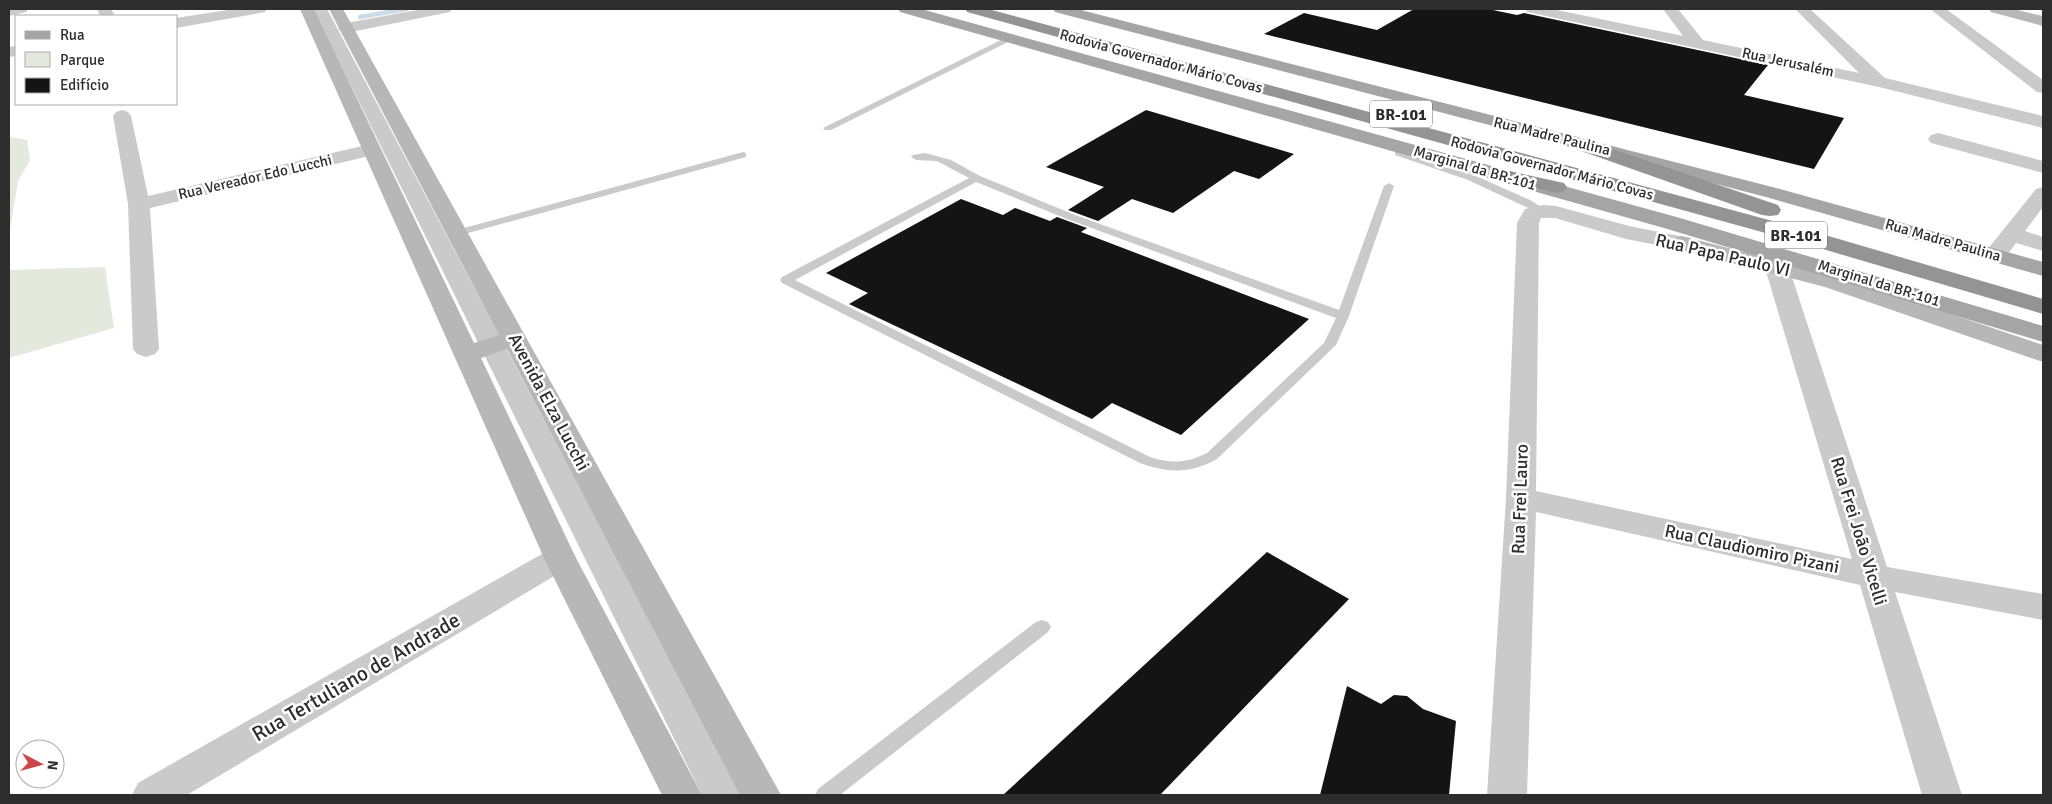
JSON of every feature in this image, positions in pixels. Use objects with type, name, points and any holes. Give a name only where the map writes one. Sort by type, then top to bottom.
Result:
[{"type":"highway","name":"Rodovia Governador Mário Covas","points":[[972,9],[1824,242],[2043,307]]},
{"type":"highway","name":"Rodovia Governador Mário Covas","points":[[1007,9],[1795,219],[2043,290]]},
{"type":"highway","points":[[1574,142],[1795,219]]},
{"type":"highway","points":[[1500,175],[1824,242]]},
{"type":"main road","points":[[307,9],[560,558],[682,795]]},
{"type":"main road","name":"Marginal da BR-101","points":[[905,9],[1726,238],[2043,334]]},
{"type":"main road","name":"Rua Madre Paulina","points":[[1060,9],[1773,193],[2043,269]]},
{"type":"main road","points":[[1996,9],[2043,21]]},
{"type":"main road","name":"Avenida Elza Lucchi","points":[[341,18],[457,233],[503,342],[761,795]]},
{"type":"main road","points":[[1500,175],[1606,217],[1682,243]]},
{"type":"main road","name":"Rua Papa Paulo VI","points":[[1682,243],[1833,282],[2043,354]]},
{"type":"main road","points":[[465,355],[503,342]]},
{"type":"street","points":[[9,11],[21,9]]},
{"type":"street","points":[[178,23],[260,9]]},
{"type":"street","points":[[320,9],[503,342],[722,795]]},
{"type":"street","points":[[341,18],[445,9]]},
{"type":"street","name":"Rua Jerusalém","points":[[1537,9],[1879,82],[2043,122]]},
{"type":"street","points":[[1670,9],[1696,42]]},
{"type":"street","points":[[1802,9],[1879,82]]},
{"type":"street","points":[[1937,9],[2043,88]]},
{"type":"street","points":[[122,116],[139,204],[146,349]]},
{"type":"street","points":[[1938,139],[2043,167]]},
{"type":"street","name":"Rua Vereador Edo Lucchi","points":[[139,204],[371,150]]},
{"type":"street","points":[[1994,255],[2043,192]]},
{"type":"street","name":"Rua Papa Paulo VI","points":[[1543,211],[1565,213],[1626,232],[1682,243]]},
{"type":"street","name":"Rua Frei Lauro","points":[[1507,795],[1521,498],[1528,223],[1533,214],[1543,211]]},
{"type":"street","points":[[2011,234],[2043,244]]},
{"type":"street","name":"Rua Frei João Vicelli","points":[[1777,268],[1942,795]]},
{"type":"street","name":"Rua Claudiomiro Pizani","points":[[1521,498],[1873,576],[2043,607]]},
{"type":"street","name":"Rua Tertuliano de Andrade","points":[[152,795],[560,558]]},
{"type":"lane","points":[[828,128],[1012,38]]},
{"type":"lane","points":[[1398,153],[1495,187],[1543,211]]},
{"type":"lane","points":[[457,233],[744,155]]},
{"type":"lane","points":[[916,157],[929,156],[941,158],[976,178],[1071,217],[1343,316]]},
{"type":"lane","points":[[976,178],[786,280],[953,366],[1145,460],[1169,467],[1198,464],[1212,456],[1330,345],[1343,316],[1389,186]]},
{"type":"lane","points":[[825,795],[1042,628]]},
{"type":"green space","points":[[9,137],[27,140],[30,160],[18,181],[9,236]]},
{"type":"green space","points":[[105,267],[114,328],[9,358],[9,270]]},
{"type":"building","points":[[1414,9],[1488,9],[1517,15],[1524,13],[1768,65],[1744,95],[1844,118],[1814,169],[1264,34],[1304,13],[1377,30]]},
{"type":"building","points":[[1146,110],[1294,154],[1259,179],[1234,171],[1173,213],[1132,199],[1098,221],[1068,210],[1104,187],[1046,167]]},
{"type":"building","points":[[961,199],[1003,215],[1015,208],[1050,221],[1057,217],[1087,228],[1081,232],[1309,319],[1181,435],[1112,403],[1092,419],[849,304],[868,293],[826,273]]},
{"type":"building","points":[[1267,552],[1349,599],[1160,795],[1003,795]]},
{"type":"building","points":[[1347,686],[1381,704],[1394,695],[1407,696],[1423,709],[1456,721],[1449,795],[1320,795]]},
{"type":"waterway","points":[[360,17],[407,9]]}]
